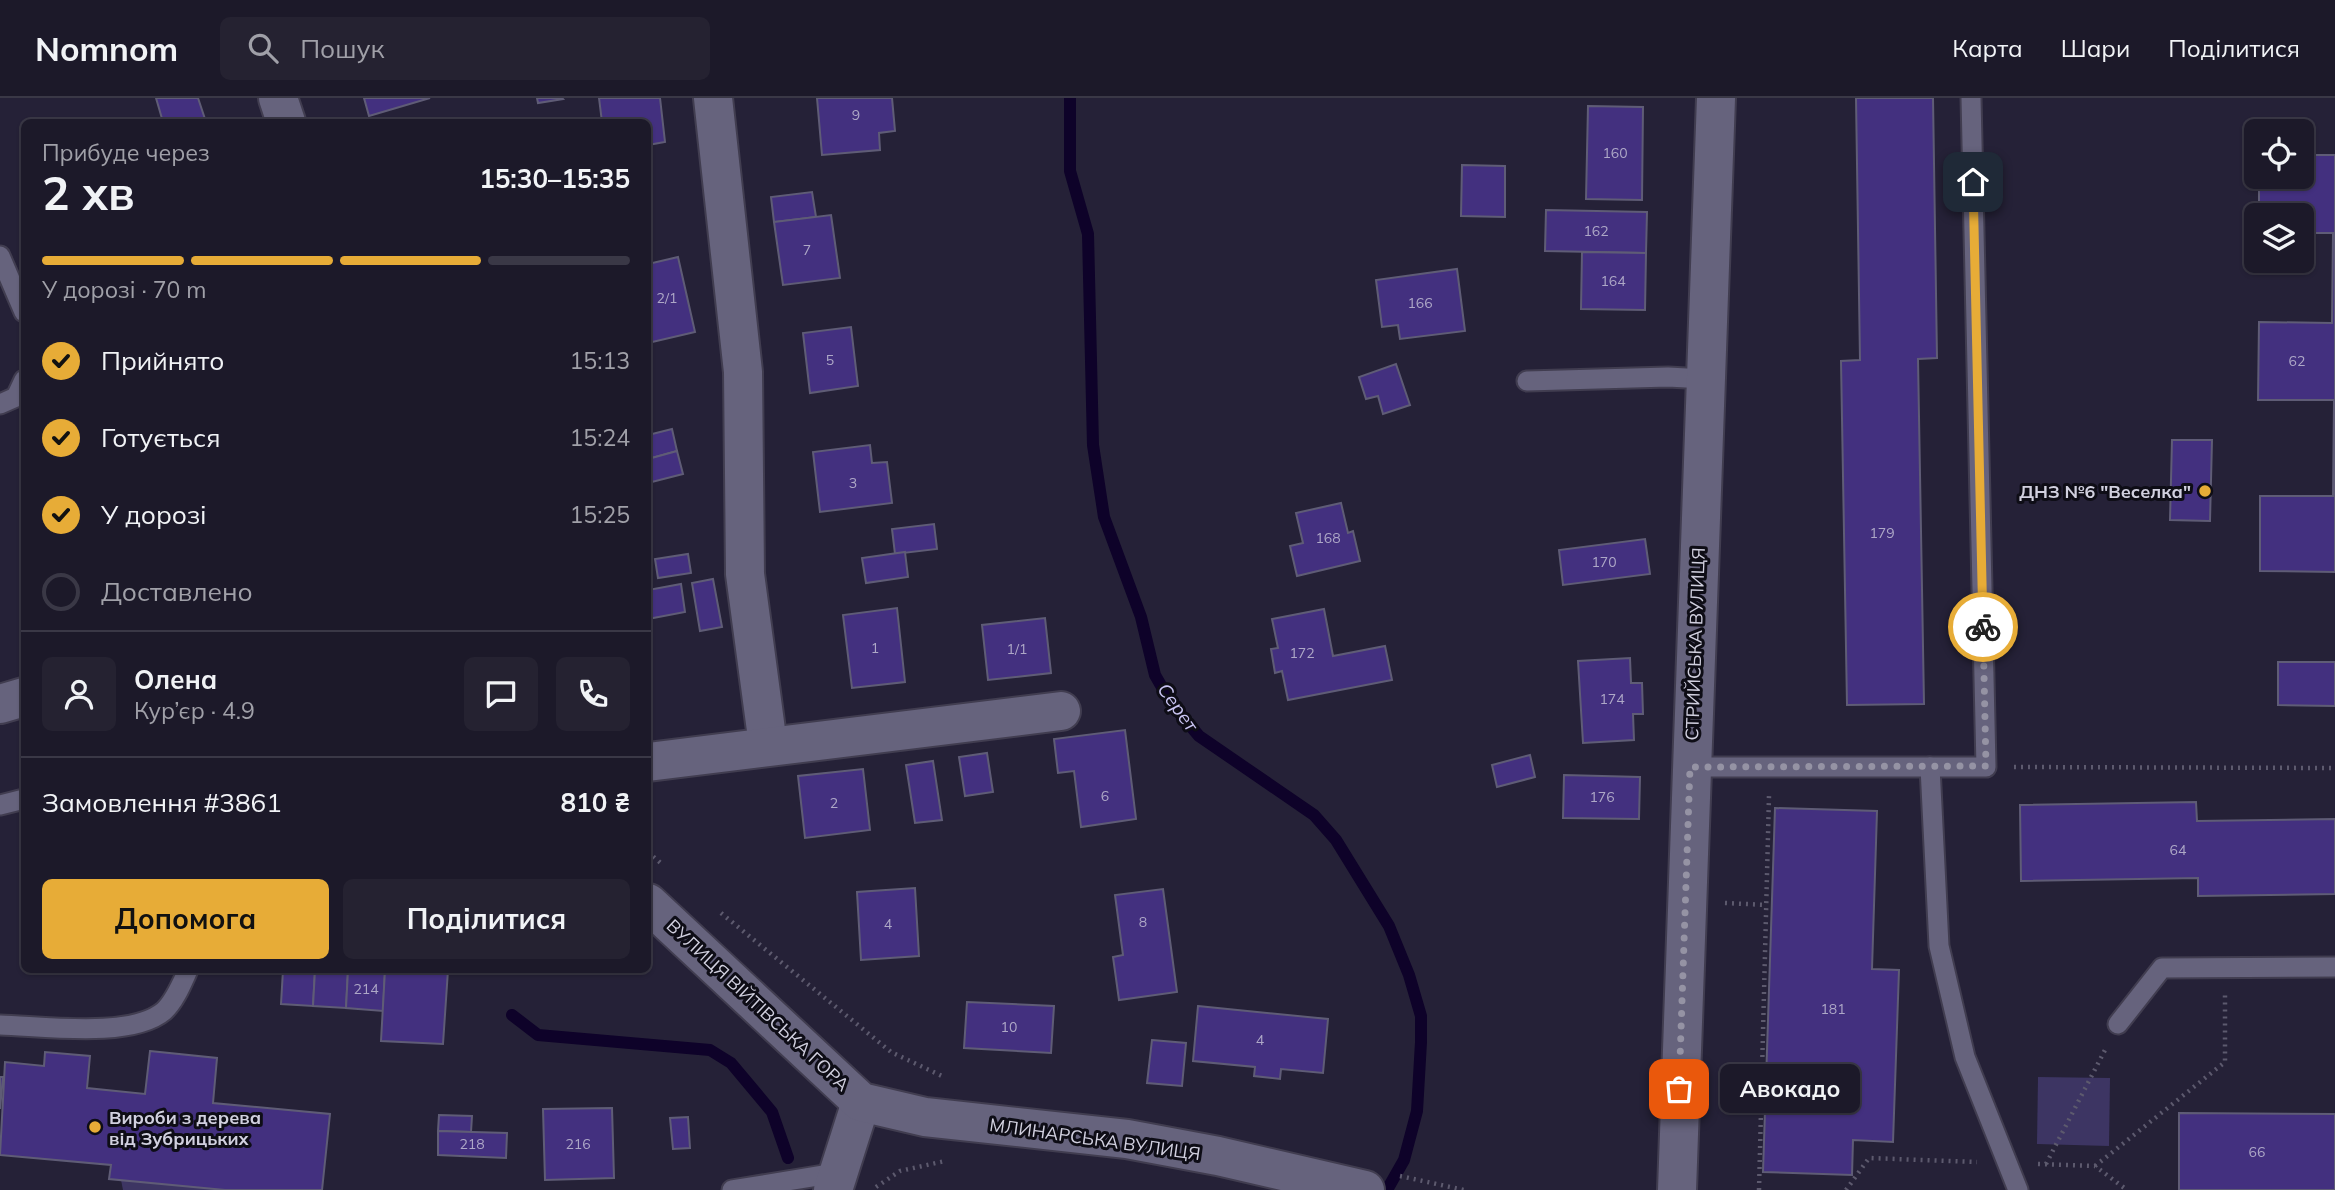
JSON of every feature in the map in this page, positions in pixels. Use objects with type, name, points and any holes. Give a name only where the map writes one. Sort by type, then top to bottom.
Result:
[{"type":"street","points":[[278,98],[285,119]]},
{"type":"street","points":[[713,98],[743,372],[745,574],[768,745]]},
{"type":"street","name":"СТРИЙСЬКА ВУЛИЦЯ","points":[[1676,1190],[1716,98]]},
{"type":"street","points":[[0,704],[21,698]]},
{"type":"street","points":[[651,762],[768,745],[1061,711]]},
{"type":"street","name":"ВУЛИЦЯ ВІЙТІВСЬКА ГОРА","points":[[651,906],[861,1102],[834,1182]]},
{"type":"street","name":"МЛИНАРСЬКА ВУЛИЦЯ","points":[[861,1102],[925,1117],[1127,1139],[1218,1156],[1346,1188]]},
{"type":"lane","points":[[1690,767],[1986,766],[1971,98]]},
{"type":"lane","points":[[0,256],[21,305]]},
{"type":"lane","points":[[1527,381],[1705,379]]},
{"type":"lane","points":[[0,404],[16,397],[21,386]]},
{"type":"lane","points":[[1930,767],[1939,946],[1965,1057],[2018,1190]]},
{"type":"lane","points":[[0,805],[21,800]]},
{"type":"lane","points":[[2118,1024],[2162,968],[2335,967]]},
{"type":"lane","points":[[0,1025],[104,1028],[140,1023],[164,1011],[186,973]]},
{"type":"lane","points":[[732,1190],[834,1182]]},
{"type":"path","points":[[1986,766],[2335,768]]},
{"type":"path","points":[[1759,1190],[1770,768]]},
{"type":"path","points":[[651,855],[668,869]]},
{"type":"path","points":[[1724,903],[1766,905]]},
{"type":"path","points":[[719,911],[891,1052],[944,1077],[957,1080]]},
{"type":"path","points":[[2095,1166],[2225,1062],[2225,968]]},
{"type":"path","points":[[2118,1024],[2046,1164],[2095,1166],[2127,1190]]},
{"type":"path","points":[[1846,1190],[1869,1158],[2006,1163]]},
{"type":"path","points":[[1434,1184],[1464,1190]]},
{"type":"shaded area","points":[[2038,1077],[2110,1078],[2109,1146],[2037,1144]]},
{"type":"shaded area","points":[[121,1180],[225,1190],[123,1190]]},
{"type":"building","points":[[156,98],[198,98],[205,119],[162,119]]},
{"type":"building","points":[[364,98],[430,98],[369,116]]},
{"type":"building","points":[[537,98],[562,98],[563,99],[538,103]]},
{"type":"building","points":[[599,98],[660,98],[665,142],[651,144],[651,119],[602,119]]},
{"type":"building","points":[[817,98],[892,98],[895,131],[879,133],[880,150],[822,155]]},
{"type":"building","points":[[1856,98],[1933,98],[1937,358],[1918,359],[1924,704],[1847,705],[1841,361],[1860,360]]},
{"type":"building","points":[[1588,106],[1643,107],[1642,200],[1586,199]]},
{"type":"building","points":[[2314,155],[2335,155],[2335,572],[2260,571],[2260,496],[2333,496],[2334,400],[2258,400],[2259,322],[2332,323],[2333,233],[2314,233],[2314,203],[2259,203],[2259,189],[2314,189]]},
{"type":"building","points":[[1462,165],[1505,166],[1505,217],[1461,216]]},
{"type":"building","points":[[812,192],[816,217],[774,222],[771,197]]},
{"type":"building","points":[[1546,210],[1647,212],[1646,253],[1545,251]]},
{"type":"building","points":[[831,215],[840,278],[783,285],[774,222]]},
{"type":"building","points":[[1582,252],[1646,253],[1645,310],[1581,309]]},
{"type":"building","points":[[678,257],[695,332],[651,342],[651,263]]},
{"type":"building","points":[[1457,269],[1465,331],[1400,339],[1398,325],[1382,327],[1376,280]]},
{"type":"building","points":[[851,327],[858,386],[810,393],[803,333]]},
{"type":"building","points":[[1396,364],[1410,405],[1383,414],[1378,396],[1366,399],[1359,377]]},
{"type":"building","points":[[672,429],[677,451],[651,458],[651,434]]},
{"type":"building","points":[[2172,440],[2212,440],[2210,521],[2170,520]]},
{"type":"building","points":[[870,445],[872,463],[887,462],[892,503],[820,512],[813,452]]},
{"type":"building","points":[[677,451],[683,474],[651,482],[651,458]]},
{"type":"building","points":[[1341,503],[1348,533],[1353,531],[1360,561],[1297,576],[1290,546],[1303,543],[1296,513]]},
{"type":"building","points":[[934,524],[937,549],[895,554],[892,529]]},
{"type":"building","points":[[1645,539],[1650,574],[1563,585],[1559,550]]},
{"type":"building","points":[[905,552],[908,577],[866,583],[862,558]]},
{"type":"building","points":[[688,554],[691,573],[658,578],[655,559]]},
{"type":"building","points":[[713,579],[722,627],[700,631],[692,583]]},
{"type":"building","points":[[681,584],[685,612],[651,618],[651,589]]},
{"type":"building","points":[[897,608],[905,682],[852,688],[843,615]]},
{"type":"building","points":[[1324,609],[1333,656],[1385,646],[1392,680],[1288,700],[1282,671],[1275,673],[1271,649],[1278,648],[1272,619]]},
{"type":"building","points":[[1045,618],[1051,673],[988,680],[982,625]]},
{"type":"building","points":[[1630,658],[1631,683],[1642,683],[1643,714],[1633,714],[1634,740],[1583,743],[1578,661]]},
{"type":"building","points":[[2278,662],[2335,662],[2335,706],[2278,705]]},
{"type":"building","points":[[1125,730],[1136,819],[1081,827],[1074,771],[1058,773],[1054,739]]},
{"type":"building","points":[[987,753],[993,792],[965,796],[959,757]]},
{"type":"building","points":[[1530,755],[1535,777],[1497,787],[1492,765]]},
{"type":"building","points":[[933,761],[942,820],[915,823],[906,765]]},
{"type":"building","points":[[863,769],[870,830],[805,838],[798,776]]},
{"type":"building","points":[[1564,775],[1640,777],[1639,819],[1563,818]]},
{"type":"building","points":[[2196,802],[2197,821],[2335,819],[2335,894],[2198,896],[2198,878],[2021,881],[2020,805]]},
{"type":"building","points":[[1775,808],[1877,811],[1872,969],[1899,970],[1893,1142],[1853,1140],[1852,1175],[1763,1172]]},
{"type":"building","points":[[915,888],[919,956],[861,960],[857,892]]},
{"type":"building","points":[[1163,889],[1177,992],[1119,1000],[1113,957],[1123,955],[1115,895]]},
{"type":"building","points":[[283,973],[315,973],[313,1006],[281,1004]]},
{"type":"building","points":[[315,973],[348,973],[346,1008],[313,1006]]},
{"type":"building","points":[[348,973],[385,973],[383,1011],[346,1008]]},
{"type":"building","points":[[385,973],[448,973],[443,1044],[381,1041]]},
{"type":"building","points":[[967,1002],[1054,1006],[1051,1053],[964,1048]]},
{"type":"building","points":[[1198,1006],[1328,1019],[1323,1073],[1281,1069],[1280,1079],[1254,1076],[1255,1067],[1193,1061]]},
{"type":"building","points":[[1152,1040],[1186,1043],[1182,1086],[1147,1083]]},
{"type":"building","points":[[150,1051],[217,1058],[213,1103],[330,1114],[322,1190],[225,1190],[109,1179],[111,1165],[0,1155],[5,1062],[44,1066],[45,1052],[90,1056],[87,1088],[145,1094]]},
{"type":"building","points":[[0,1077],[3,1077],[0,1109]]},
{"type":"building","points":[[612,1108],[614,1178],[545,1180],[543,1109]]},
{"type":"building","points":[[2179,1113],[2335,1114],[2335,1190],[2179,1190]]},
{"type":"building","points":[[439,1115],[472,1116],[471,1132],[438,1131]]},
{"type":"building","points":[[688,1117],[690,1148],[673,1149],[670,1118]]},
{"type":"building","points":[[438,1131],[507,1133],[506,1158],[438,1155]]},
{"type":"waterway","name":"Серет","points":[[1070,98],[1070,171],[1088,234],[1093,445],[1104,517],[1141,617],[1155,675],[1171,703],[1199,736],[1314,815],[1336,840],[1389,926],[1409,975],[1421,1016],[1421,1042],[1417,1111],[1404,1160],[1387,1190]]},
{"type":"waterway","points":[[512,1015],[538,1035],[710,1050],[731,1063],[772,1112],[788,1158]]},
{"type":"way so far","points":[[1679,1089],[1690,767],[1986,766],[1983,627]]},
{"type":"place","name":"ДНЗ №6 \"Веселка\"","points":[[2205,491]]},
{"type":"place","name":"Авокадо","points":[[1679,1089]]},
{"type":"place","name":"Вироби з дерева від Зубрицьких","points":[[95,1127]]},
{"type":"route","points":[[1973,182],[1983,627]]}]
